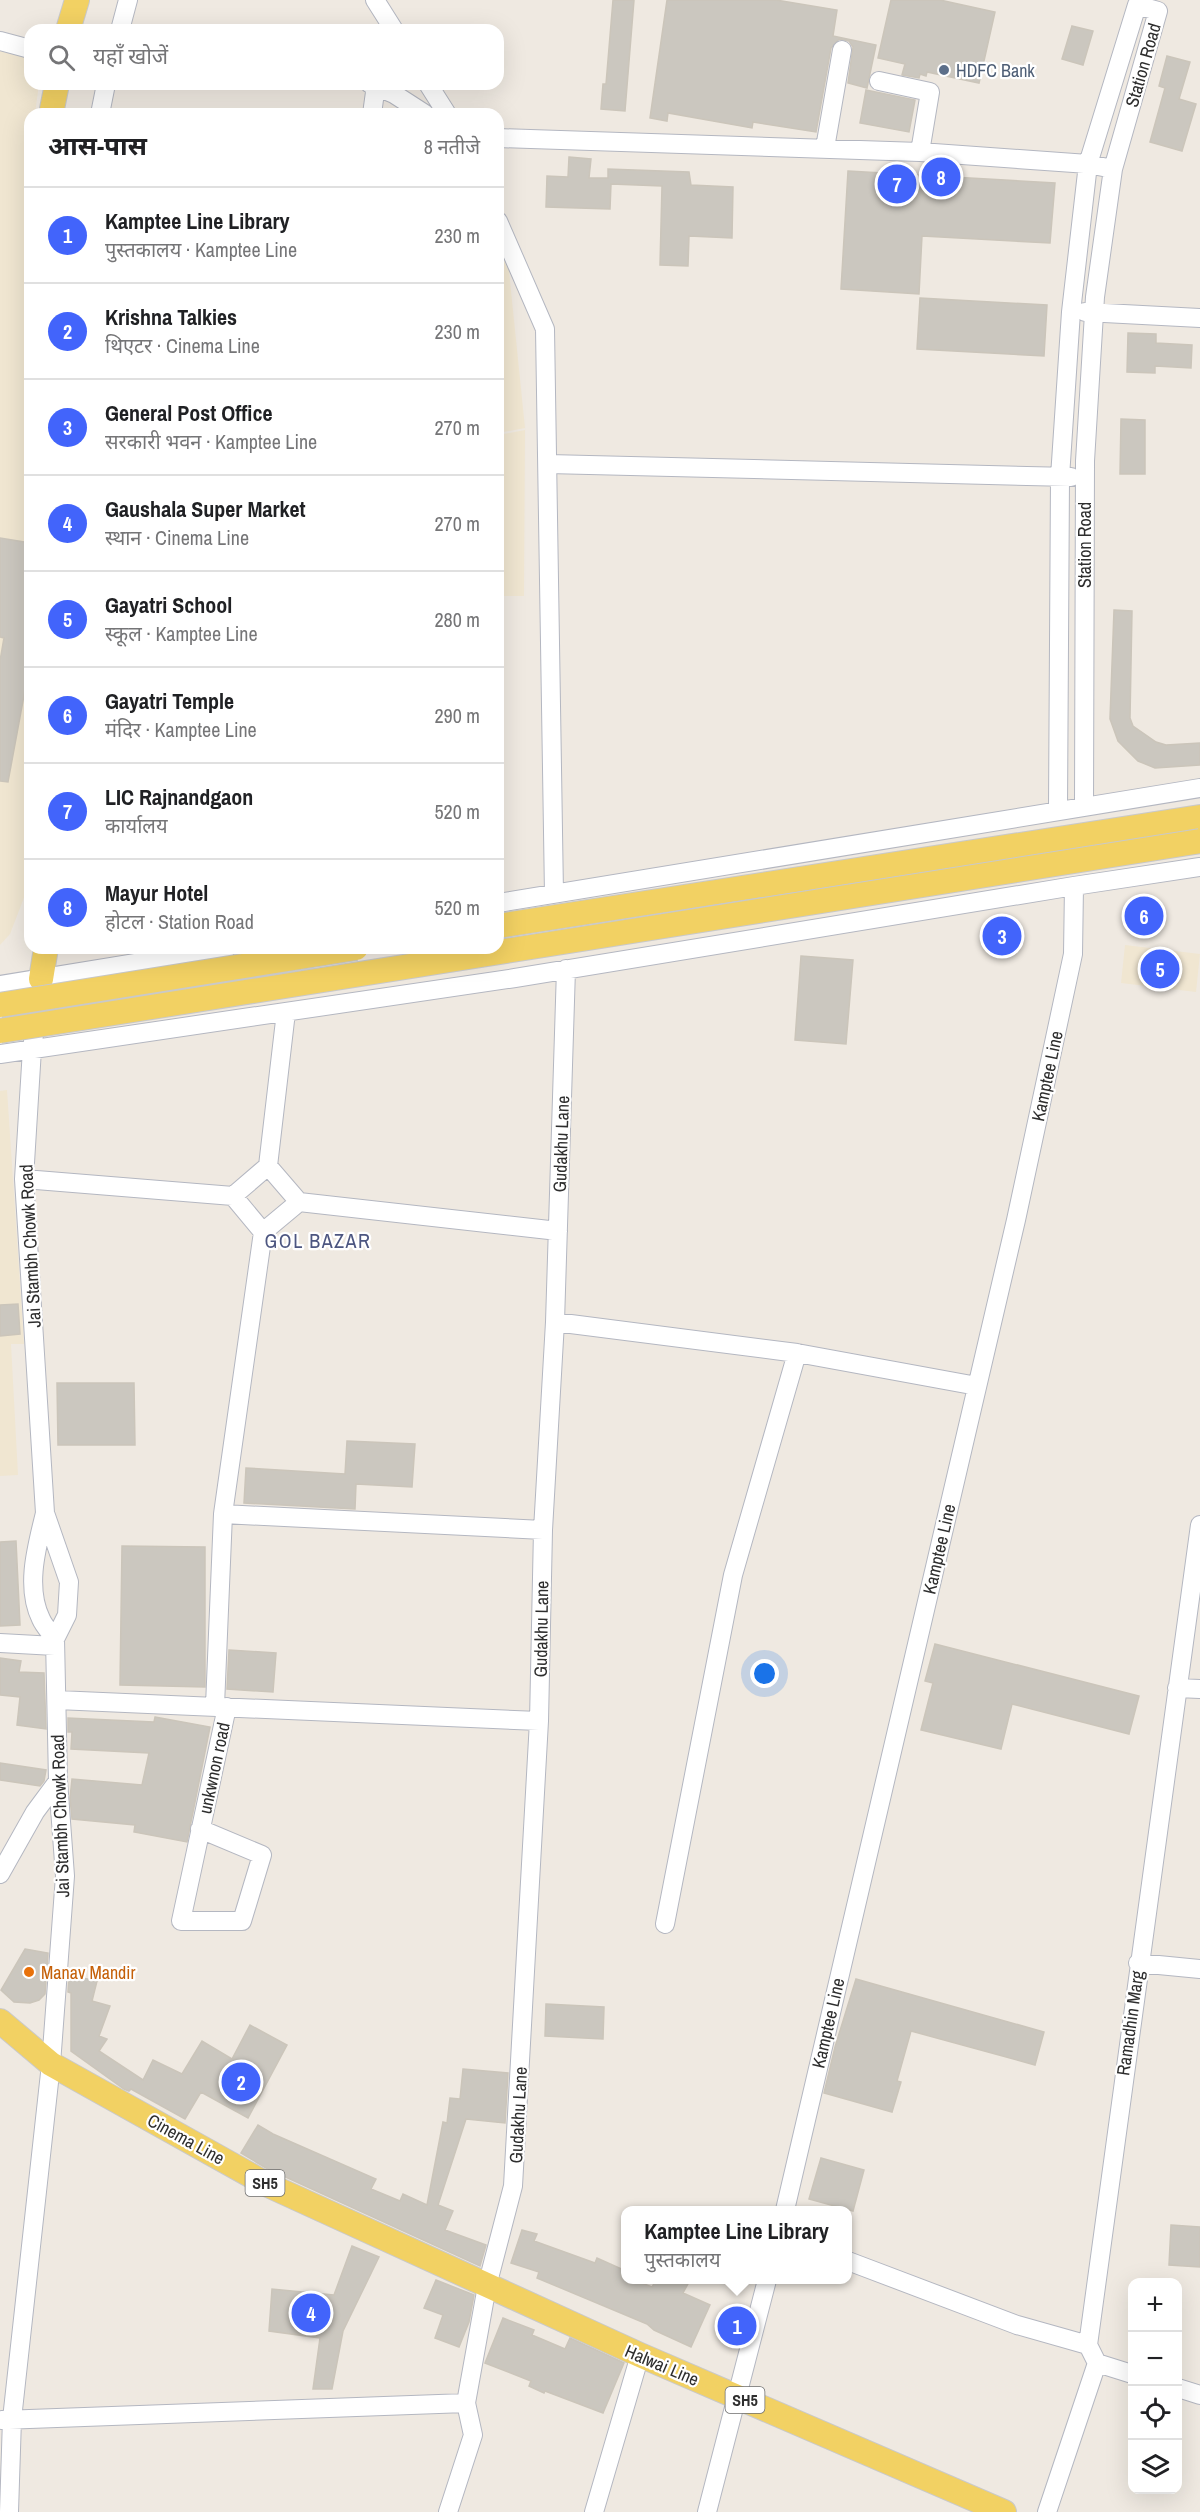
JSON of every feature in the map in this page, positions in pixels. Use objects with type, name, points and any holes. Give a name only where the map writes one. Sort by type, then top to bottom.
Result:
[{"type":"main road","points":[[70,24],[77,0]]},
{"type":"main road","points":[[52,108],[56,90]]},
{"type":"main road","points":[[504,925],[1200,817]]},
{"type":"main road","points":[[504,951],[1200,841]]},
{"type":"main road","points":[[41,979],[45,954]]},
{"type":"main road","points":[[0,1005],[319,954]]},
{"type":"main road","points":[[0,1031],[486,954]]},
{"type":"main road","name":"SH5","points":[[0,2021],[51,2064]]},
{"type":"main road","name":"Cinema Line","points":[[51,2064],[268,2185],[487,2286]]},
{"type":"main road","name":"Halwai Line","points":[[487,2286],[640,2355],[1004,2512]]},
{"type":"street","points":[[122,24],[128,0]]},
{"type":"street","points":[[375,0],[390,24]]},
{"type":"street","name":"Station Road","points":[[1058,810],[1060,477],[1071,312],[1088,164],[1137,4],[1158,11],[1113,169],[1094,312],[1084,477],[1084,807]]},
{"type":"street","points":[[0,41],[24,47]]},
{"type":"street","points":[[825,148],[842,50]]},
{"type":"street","points":[[879,81],[930,92],[920,152]]},
{"type":"street","points":[[101,108],[105,90]]},
{"type":"street","points":[[373,108],[375,90]]},
{"type":"street","points":[[384,90],[415,108]]},
{"type":"street","points":[[432,90],[443,108]]},
{"type":"street","points":[[504,138],[920,152],[1088,164],[1113,169]]},
{"type":"street","points":[[504,235],[545,329],[554,894]]},
{"type":"street","points":[[1071,312],[1200,318]]},
{"type":"street","points":[[548,464],[1084,477]]},
{"type":"street","points":[[504,902],[1200,788]]},
{"type":"street","points":[[0,1054],[566,969],[1200,867]]},
{"type":"street","name":"Kamptee Line","points":[[786,2206],[977,1386],[1074,954],[1074,886]]},
{"type":"street","points":[[0,985],[191,954]]},
{"type":"street","name":"Gudakhu Lane","points":[[466,2403],[487,2286],[513,2186],[539,1721],[543,1530],[555,1322],[566,969]]},
{"type":"street","name":"Jai Stambh Chowk Road","points":[[9,2512],[6,2420],[51,2064],[65,1876],[58,1781],[55,1642],[67,1615],[69,1582],[45,1513],[24,1179],[32,1049],[41,979]]},
{"type":"street","points":[[24,1179],[233,1196],[268,1166],[286,1012]]},
{"type":"street","points":[[268,1166],[299,1202],[558,1231]]},
{"type":"street","points":[[233,1196],[263,1232],[299,1202]]},
{"type":"street","name":"unkwnon road","points":[[200,1829],[262,1855],[242,1921],[181,1921],[200,1829],[221,1706],[223,1514],[263,1232]]},
{"type":"street","points":[[555,1322],[797,1353],[977,1386]]},
{"type":"street","points":[[665,1924],[733,1575],[797,1353]]},
{"type":"street","name":"Jai Stambh Chowk Road","points":[[45,1513],[37,1547],[33,1587],[41,1619],[55,1642]]},
{"type":"street","points":[[223,1514],[543,1530]]},
{"type":"street","name":"Ramadhin Marg","points":[[1088,2345],[1138,1963],[1200,1525]]},
{"type":"street","points":[[0,1642],[55,1642]]},
{"type":"street","points":[[1177,1688],[1200,1689]]},
{"type":"street","points":[[57,1700],[539,1721]]},
{"type":"street","points":[[0,1874],[35,1812],[58,1781]]},
{"type":"street","points":[[1138,1963],[1200,1969]]},
{"type":"street","points":[[852,2263],[1017,2325],[1088,2345],[1097,2363],[1047,2512]]},
{"type":"street","points":[[707,2512],[766,2284]]},
{"type":"street","points":[[594,2512],[640,2355]]},
{"type":"street","points":[[1097,2363],[1128,2373]]},
{"type":"street","points":[[1182,2389],[1200,2395]]},
{"type":"street","points":[[6,2420],[466,2403],[473,2435],[448,2512]]},
{"type":"shaded area","points":[[0,51],[24,57],[24,90],[38,90],[36,108],[24,108],[24,898],[10,934],[0,945]]},
{"type":"shaded area","points":[[504,261],[509,271],[525,428],[504,432]]},
{"type":"shaded area","points":[[525,430],[524,596],[504,596],[504,434]]},
{"type":"shaded area","points":[[1125,945],[1200,954],[1196,992],[1121,983]]},
{"type":"shaded area","points":[[7,1090],[24,1344],[11,1344],[18,1475],[0,1476],[0,1091]]},
{"type":"building","points":[[613,0],[634,0],[625,111],[601,109],[603,84],[606,84]]},
{"type":"building","points":[[667,0],[776,0],[837,10],[833,36],[876,45],[867,88],[848,83],[853,47],[849,41],[839,39],[831,48],[816,132],[753,122],[752,128],[668,113],[667,121],[650,118]]},
{"type":"building","points":[[891,0],[940,0],[995,12],[979,83],[927,72],[926,76],[920,74],[919,78],[902,75],[905,64],[878,58]]},
{"type":"building","points":[[1072,26],[1093,31],[1083,65],[1062,59]]},
{"type":"building","points":[[1167,56],[1190,62],[1179,99],[1196,104],[1182,151],[1150,142],[1165,88],[1159,86]]},
{"type":"building","points":[[866,90],[915,100],[909,132],[860,123]]},
{"type":"building","points":[[569,157],[591,159],[589,178],[608,178],[608,169],[689,172],[691,185],[733,187],[732,238],[689,236],[688,266],[660,265],[662,186],[611,184],[610,209],[546,207],[547,176],[568,177]]},
{"type":"building","points":[[848,171],[1055,183],[1050,243],[922,236],[919,294],[841,289]]},
{"type":"building","points":[[920,298],[1047,305],[1044,356],[917,349]]},
{"type":"building","points":[[1128,333],[1156,334],[1156,343],[1192,345],[1191,368],[1155,366],[1155,373],[1127,372]]},
{"type":"building","points":[[1121,419],[1145,420],[1145,474],[1120,474]]},
{"type":"building","points":[[0,538],[24,542],[24,695],[8,782],[0,781],[0,661],[4,638],[0,637]]},
{"type":"building","points":[[1114,610],[1132,611],[1130,718],[1133,726],[1156,742],[1166,745],[1200,743],[1200,765],[1155,768],[1138,761],[1118,741],[1110,719]]},
{"type":"building","points":[[801,956],[853,960],[846,1044],[795,1040]]},
{"type":"building","points":[[18,1304],[20,1334],[0,1336],[0,1305]]},
{"type":"building","points":[[57,1383],[134,1383],[135,1445],[58,1445]]},
{"type":"building","points":[[347,1441],[415,1444],[412,1487],[356,1484],[355,1509],[244,1503],[246,1468],[345,1474]]},
{"type":"building","points":[[16,1541],[20,1625],[0,1626],[0,1542]]},
{"type":"building","points":[[122,1546],[205,1547],[205,1687],[120,1685]]},
{"type":"building","points":[[935,1644],[1139,1696],[1129,1734],[1012,1704],[1001,1749],[921,1730],[933,1683],[925,1681]]},
{"type":"building","points":[[229,1650],[276,1653],[273,1692],[227,1689]]},
{"type":"building","points":[[0,1658],[21,1661],[19,1672],[44,1673],[46,1729],[17,1725],[20,1697],[0,1695]]},
{"type":"building","points":[[155,1717],[210,1727],[187,1842],[134,1832],[135,1825],[72,1819],[70,1798],[72,1779],[142,1785],[149,1753],[71,1749],[72,1732],[68,1732],[68,1718],[154,1722]]},
{"type":"building","points":[[0,1763],[46,1770],[44,1781],[40,1786],[0,1780]]},
{"type":"building","name":"Manav Mandir","points":[[25,1949],[48,1953],[45,1994],[39,2000],[30,2003],[14,2002],[1,1990]]},
{"type":"building","points":[[69,1975],[97,1981],[92,2001],[110,2006],[99,2036],[107,2039],[99,2051],[143,2080],[153,2060],[182,2074],[202,2041],[232,2059],[250,2025],[287,2045],[248,2118],[201,2092],[185,2119],[131,2089],[129,2091],[124,2089],[71,2051]]},
{"type":"building","points":[[856,1979],[1044,2032],[1035,2065],[911,2031],[897,2081],[901,2082],[892,2112],[824,2093],[835,2047]]},
{"type":"building","points":[[546,2004],[604,2007],[603,2039],[545,2036]]},
{"type":"building","points":[[463,2069],[508,2073],[505,2123],[466,2119],[438,2205],[453,2211],[445,2230],[486,2245],[480,2266],[266,2168],[241,2153],[258,2125],[273,2134],[376,2179],[371,2189],[400,2201],[403,2194],[427,2205],[443,2122],[447,2123],[450,2098],[460,2099]]},
{"type":"building","points":[[821,2158],[864,2170],[853,2211],[852,2206],[835,2206],[809,2199]]},
{"type":"building","points":[[1171,2225],[1200,2227],[1200,2267],[1169,2265]]},
{"type":"building","points":[[522,2230],[537,2234],[534,2241],[595,2263],[597,2258],[621,2269],[621,2284],[644,2284],[652,2287],[654,2284],[688,2284],[683,2293],[710,2305],[691,2347],[654,2330],[647,2324],[537,2278],[539,2272],[511,2263]]},
{"type":"building","points":[[352,2246],[379,2257],[343,2331],[332,2389],[313,2389],[320,2338],[269,2331],[272,2289],[334,2295]]},
{"type":"building","points":[[436,2280],[474,2295],[469,2322],[459,2347],[435,2338],[443,2315],[424,2308]]},
{"type":"building","points":[[503,2318],[534,2330],[532,2335],[565,2349],[570,2338],[624,2363],[603,2413],[545,2391],[544,2393],[529,2386],[531,2381],[485,2363]]},
{"type":"place","name":"HDFC Bank","points":[[944,70]]},
{"type":"place","name":"Mayur Hotel","points":[[941,177]]},
{"type":"place","name":"LIC Rajnandgaon","points":[[897,184]]},
{"type":"place","name":"Gayatri Temple","points":[[1144,916]]},
{"type":"place","name":"General Post Office","points":[[1002,936]]},
{"type":"place","name":"Gayatri School","points":[[1160,969]]},
{"type":"place","name":"Manav Mandir","points":[[29,1972]]},
{"type":"place","name":"Krishna Talkies","points":[[241,2082]]},
{"type":"place","name":"Gaushala Super Market","points":[[311,2313]]},
{"type":"place","name":"Kamptee Line Library","points":[[737,2326]]},
{"type":"district","name":"GOL BAZAR","points":[[318,1240]]}]
